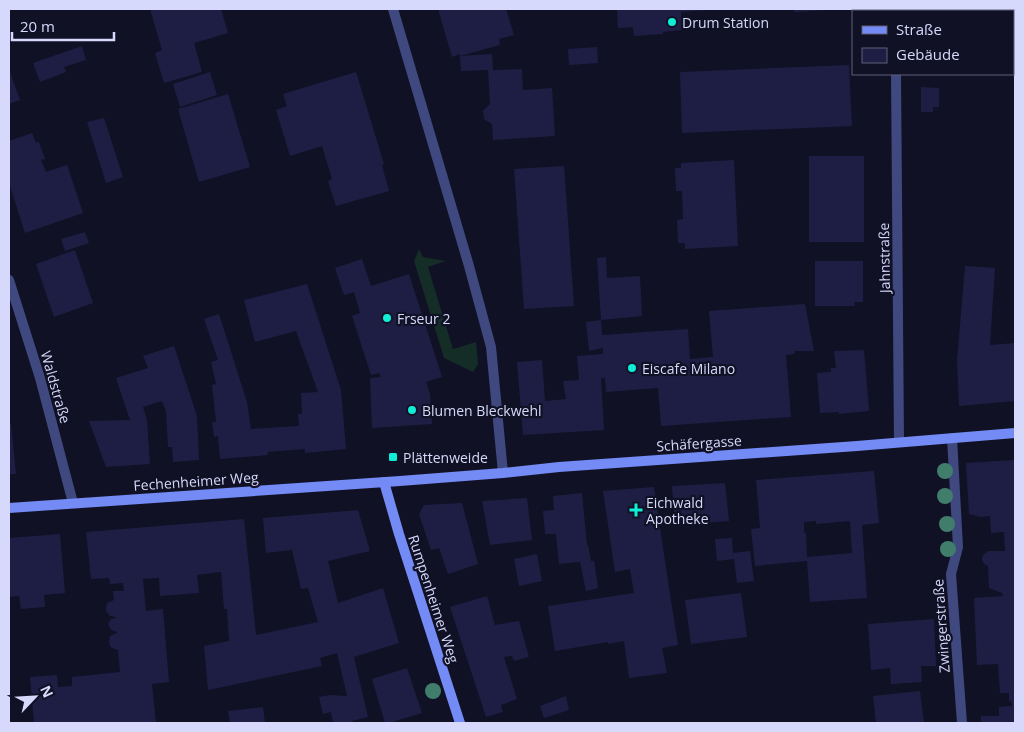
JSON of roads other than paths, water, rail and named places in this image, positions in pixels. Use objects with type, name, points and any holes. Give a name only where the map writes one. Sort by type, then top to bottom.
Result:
[{"type":"street","points":[[393,9],[492,347],[503,473]]},
{"type":"street","name":"Jahnstraße","points":[[896,75],[900,442]]},
{"type":"street","name":"Waldstraße","points":[[9,280],[40,378],[73,503]]},
{"type":"street","name":"Schäfergasse","points":[[384,482],[1015,433]]},
{"type":"street","name":"Zwingerstraße","points":[[952,438],[958,547],[951,574],[962,723]]},
{"type":"street","name":"Fechenheimer Weg","points":[[9,508],[384,482]]},
{"type":"street","name":"Rumpenheimer Weg","points":[[384,482],[460,723]]},
{"type":"place","name":"Drum Station","points":[[672,22]]},
{"type":"place","name":"Frseur 2","points":[[387,318]]},
{"type":"place","name":"Eiscafe Milano","points":[[632,368]]},
{"type":"place","name":"Blumen Bleckwehl","points":[[412,410]]},
{"type":"place","name":"Plättenweide","points":[[393,457]]},
{"type":"place","name":"Eichwald Apotheke","points":[[636,510]]}]
